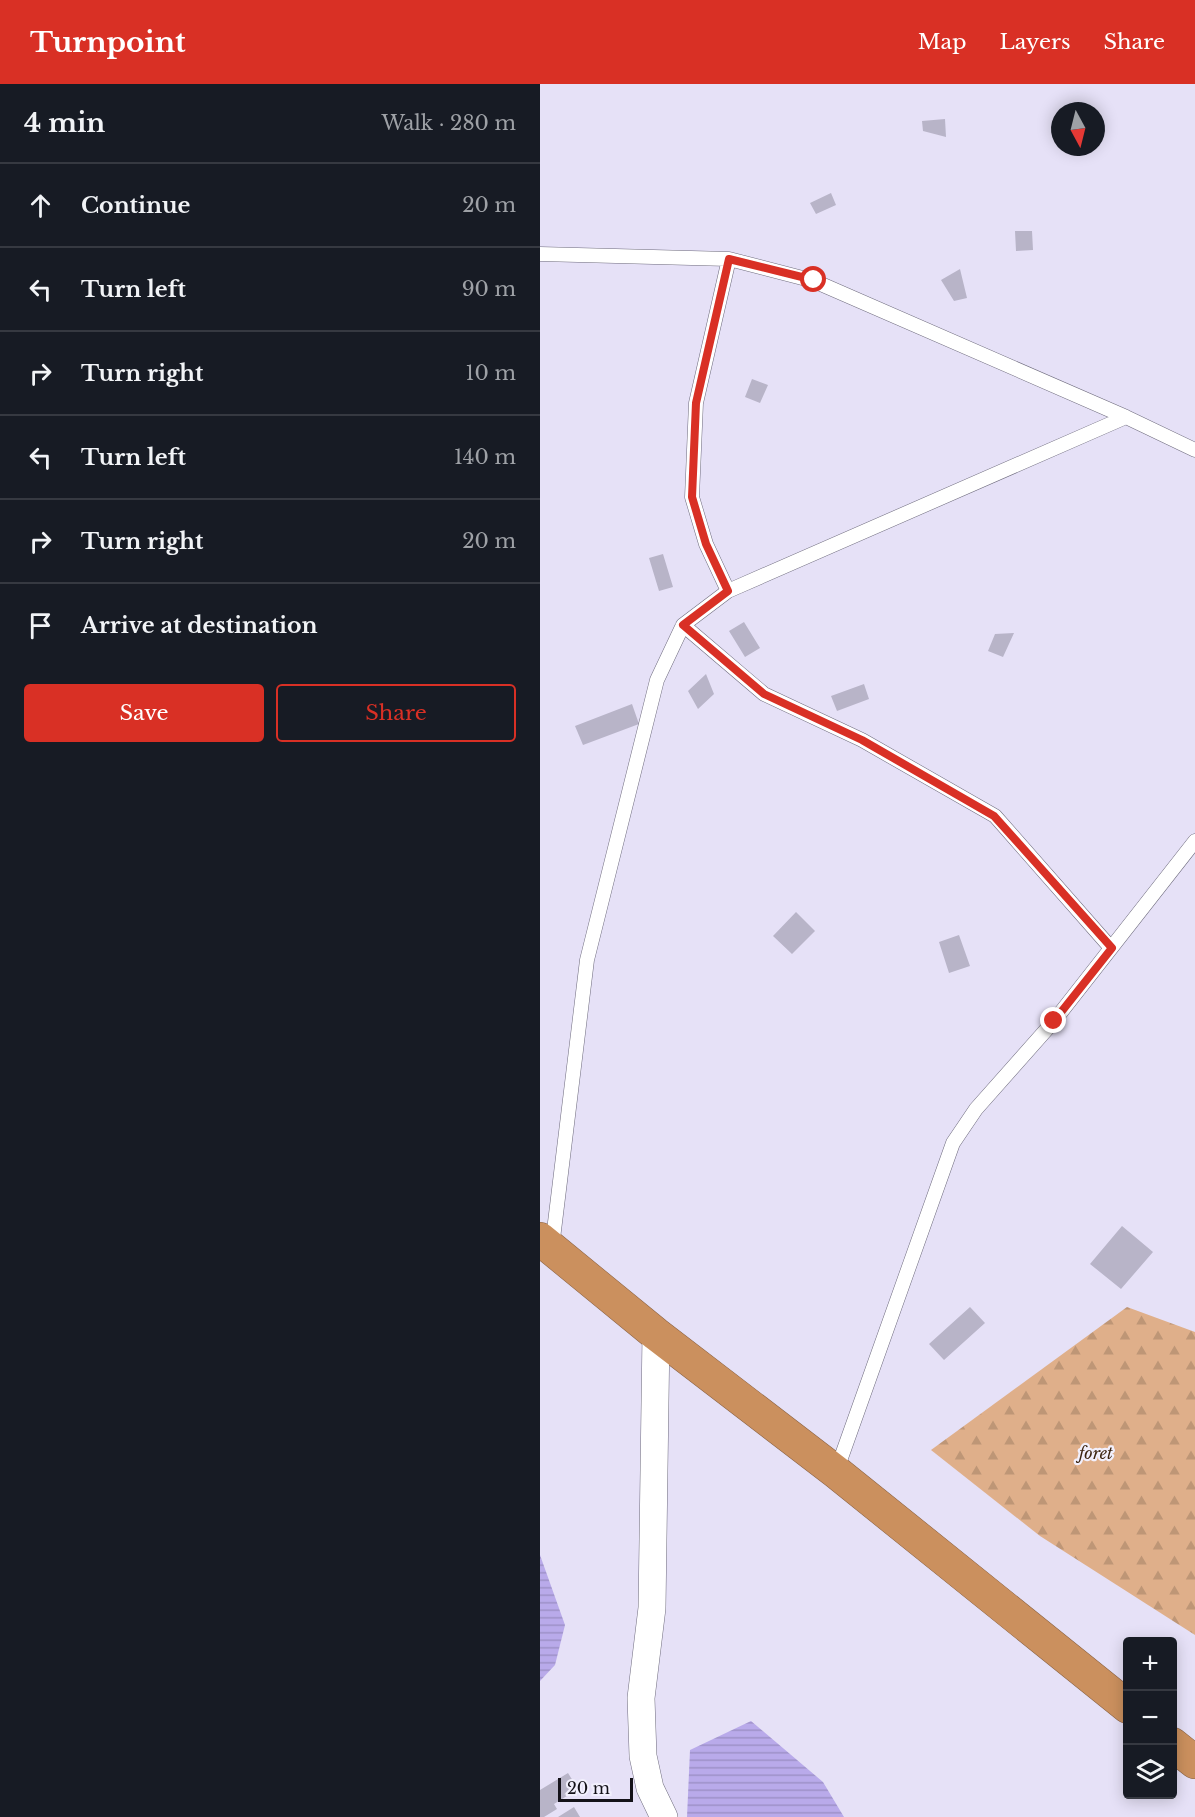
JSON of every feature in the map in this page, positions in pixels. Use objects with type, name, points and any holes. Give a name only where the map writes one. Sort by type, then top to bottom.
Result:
[{"type":"highway","points":[[546,1244],[656,1334],[836,1472],[1123,1703]]},
{"type":"highway","points":[[1174,1745],[1195,1762]]},
{"type":"street","points":[[656,1334],[652,1608],[641,1698],[643,1756],[650,1788],[664,1817]]},
{"type":"lane","points":[[540,254],[729,259],[814,280],[1126,417],[1195,450]]},
{"type":"lane","points":[[728,591],[706,544],[692,497],[696,403],[729,259]]},
{"type":"lane","points":[[546,1244],[587,960],[657,680],[683,625],[728,591],[1126,417]]},
{"type":"lane","points":[[683,625],[764,694],[862,740],[994,816],[1112,948]]},
{"type":"lane","points":[[836,1472],[953,1143],[976,1109],[1054,1021],[1195,841]]},
{"type":"green space","name":"foret","points":[[1127,1307],[1195,1332],[1195,1635],[1040,1536],[931,1450]]},
{"type":"shaded area","points":[[540,1555],[565,1625],[555,1665],[540,1681]]},
{"type":"shaded area","points":[[751,1721],[823,1782],[844,1817],[687,1817],[690,1750]]},
{"type":"building","points":[[945,119],[946,137],[923,131],[922,121]]},
{"type":"building","points":[[831,193],[836,205],[816,214],[810,203]]},
{"type":"building","points":[[1015,231],[1032,231],[1033,250],[1016,251]]},
{"type":"building","points":[[960,269],[967,298],[954,301],[941,280]]},
{"type":"building","points":[[752,379],[768,385],[760,403],[745,397]]},
{"type":"building","points":[[663,554],[673,587],[659,591],[649,558]]},
{"type":"building","points":[[744,622],[760,648],[745,657],[729,631]]},
{"type":"building","points":[[1014,633],[1003,657],[988,651],[995,634]]},
{"type":"building","points":[[706,674],[714,694],[698,709],[688,691]]},
{"type":"building","points":[[864,684],[869,699],[837,711],[831,696]]},
{"type":"building","points":[[632,704],[639,724],[583,745],[575,726]]},
{"type":"building","points":[[796,912],[815,931],[792,954],[773,936]]},
{"type":"building","points":[[959,935],[970,966],[949,973],[939,942]]},
{"type":"building","points":[[1122,1226],[1153,1252],[1121,1289],[1090,1264]]},
{"type":"building","points":[[970,1307],[985,1323],[944,1360],[929,1344]]},
{"type":"building","points":[[568,1773],[578,1789],[554,1804],[557,1809],[540,1817],[540,1790]]},
{"type":"building","points":[[574,1807],[580,1817],[558,1817]]},
{"type":"route","points":[[814,280],[729,259],[696,403],[692,497],[706,544],[728,591],[683,625],[764,694],[862,740],[994,816],[1112,948],[1054,1021]]}]
